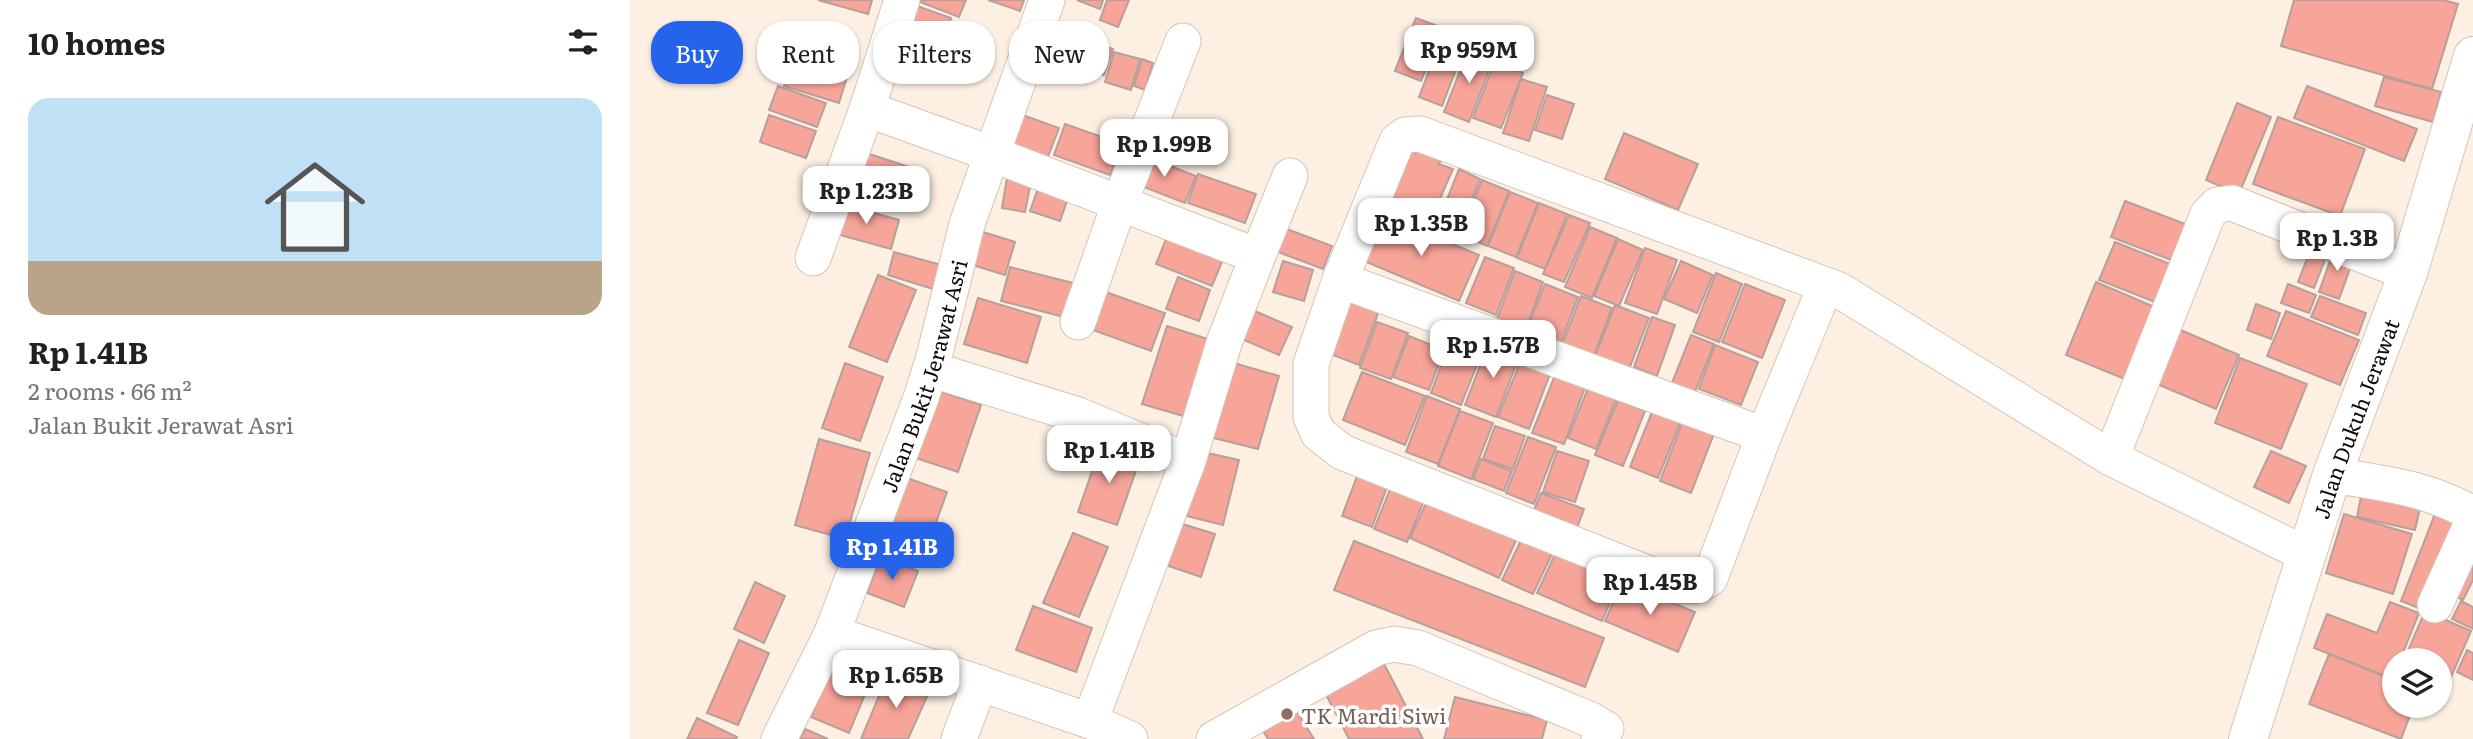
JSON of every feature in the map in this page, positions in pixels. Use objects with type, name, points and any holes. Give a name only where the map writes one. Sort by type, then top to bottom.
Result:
[{"type":"street","points":[[813,258],[867,109],[902,0]]},
{"type":"street","name":"Jalan Bukit Jerawat Asri","points":[[779,739],[832,633],[888,489],[930,369],[967,224],[1047,0]]},
{"type":"street","points":[[1078,322],[1120,202],[1183,41]]},
{"type":"street","name":"Jalan Dukuh Jerawat","points":[[2252,738],[2306,555],[2332,475],[2408,272],[2473,56]]},
{"type":"street","points":[[867,109],[992,153],[1248,252],[1257,258]]},
{"type":"street","points":[[1826,285],[1764,435],[1710,578],[1691,587],[1677,585],[1342,452],[1318,433],[1311,417],[1311,364],[1340,280],[1396,141],[1405,135],[1420,134],[1826,285],[1839,290],[2111,458],[2306,555]]},
{"type":"street","points":[[1090,722],[1188,461],[1225,340],[1290,176]]},
{"type":"street","points":[[2111,458],[2208,214],[2217,205],[2232,202],[2408,272]]},
{"type":"street","points":[[1340,280],[1764,435]]},
{"type":"street","points":[[930,369],[1078,415],[1188,461]]},
{"type":"street","points":[[2332,475],[2415,488],[2473,514]]},
{"type":"street","points":[[2435,605],[2473,521]]},
{"type":"street","points":[[832,633],[1090,722],[1130,739]]},
{"type":"street","points":[[1214,739],[1376,648],[1394,644],[1418,648],[1591,720],[1606,729],[1599,739]]},
{"type":"street","points":[[959,739],[980,683]]},
{"type":"building","points":[[818,0],[872,0],[868,14]]},
{"type":"building","points":[[915,0],[966,0],[959,17]]},
{"type":"building","points":[[988,0],[1024,0],[1020,11]]},
{"type":"building","points":[[1077,0],[1103,0],[1100,9]]},
{"type":"building","points":[[1107,0],[1129,0],[1118,27],[1109,21],[1100,20]]},
{"type":"building","points":[[2294,0],[2443,0],[2458,4],[2432,89],[2281,46]]},
{"type":"building","points":[[906,2],[951,18],[950,21],[900,21]]},
{"type":"building","points":[[1416,18],[1443,28],[1421,81],[1395,71]]},
{"type":"building","points":[[1443,35],[1466,43],[1442,106],[1419,97]]},
{"type":"building","points":[[1469,48],[1494,58],[1469,122],[1444,112]]},
{"type":"building","points":[[1114,52],[1140,59],[1131,90],[1109,83],[1109,69]]},
{"type":"building","points":[[1142,59],[1153,63],[1145,90],[1134,86]]},
{"type":"building","points":[[1495,62],[1523,73],[1501,128],[1473,118]]},
{"type":"building","points":[[2384,77],[2441,92],[2433,122],[2375,106]]},
{"type":"building","points":[[1521,79],[1547,87],[1529,141],[1503,133]]},
{"type":"building","points":[[785,84],[845,84],[839,103]]},
{"type":"building","points":[[778,86],[826,103],[817,127],[769,110]]},
{"type":"building","points":[[2307,86],[2417,129],[2404,161],[2294,118]]},
{"type":"building","points":[[1547,95],[1574,104],[1562,139],[1535,130]]},
{"type":"building","points":[[2237,103],[2271,117],[2239,194],[2206,180]]},
{"type":"building","points":[[1009,110],[1059,128],[1047,159],[998,141]]},
{"type":"building","points":[[769,115],[816,131],[806,158],[760,142]]},
{"type":"building","points":[[2278,117],[2365,149],[2340,216],[2253,184]]},
{"type":"building","points":[[1065,124],[1122,144],[1110,175],[1054,155]]},
{"type":"building","points":[[1624,133],[1698,164],[1678,210],[1605,179]]},
{"type":"building","points":[[1421,138],[1446,149],[1439,164],[1453,169],[1434,212],[1414,204],[1406,222],[1373,207],[1399,146],[1415,153]]},
{"type":"building","points":[[857,150],[915,169],[905,200],[847,181]]},
{"type":"building","points":[[1142,155],[1196,176],[1185,203],[1131,182]]},
{"type":"building","points":[[1459,169],[1480,179],[1458,234],[1437,225]]},
{"type":"building","points":[[1008,172],[1032,176],[1025,212],[1002,208]]},
{"type":"building","points":[[1198,174],[1256,194],[1245,223],[1188,203]]},
{"type":"building","points":[[1041,180],[1071,190],[1060,221],[1030,211]]},
{"type":"building","points":[[1482,180],[1509,191],[1487,246],[1460,234]]},
{"type":"building","points":[[1510,192],[1538,203],[1516,257],[1488,246]]},
{"type":"building","points":[[2125,201],[2193,227],[2179,263],[2111,237]]},
{"type":"building","points":[[1539,203],[1567,214],[1545,269],[1517,258]]},
{"type":"building","points":[[841,204],[899,220],[891,249],[833,233]]},
{"type":"building","points":[[1383,215],[1479,255],[1459,301],[1364,261]]},
{"type":"building","points":[[1569,215],[1590,223],[1564,282],[1543,274]]},
{"type":"building","points":[[1172,224],[1228,247],[1212,286],[1156,264]]},
{"type":"building","points":[[1279,226],[1332,246],[1323,269],[1270,249]]},
{"type":"building","points":[[1590,227],[1617,238],[1592,298],[1565,287]]},
{"type":"building","points":[[970,228],[1015,242],[1005,275],[960,261]]},
{"type":"building","points":[[2315,238],[2331,244],[2314,288],[2298,282]]},
{"type":"building","points":[[1618,239],[1643,250],[1619,306],[1594,296]]},
{"type":"building","points":[[2115,242],[2175,266],[2160,304],[2099,280]]},
{"type":"building","points":[[2335,247],[2355,255],[2339,299],[2319,292]]},
{"type":"building","points":[[1645,248],[1677,260],[1657,314],[1625,303]]},
{"type":"building","points":[[894,252],[941,265],[933,289],[888,275]]},
{"type":"building","points":[[1485,257],[1514,268],[1496,315],[1466,303]]},
{"type":"building","points":[[1283,261],[1313,270],[1304,301],[1273,292]]},
{"type":"building","points":[[1681,261],[1713,275],[1697,313],[1664,299]]},
{"type":"building","points":[[1010,267],[1073,283],[1064,317],[1001,301]]},
{"type":"building","points":[[1515,271],[1543,282],[1525,332],[1496,322]]},
{"type":"building","points":[[1716,273],[1742,284],[1719,342],[1693,332]]},
{"type":"building","points":[[878,275],[916,290],[887,362],[849,347]]},
{"type":"building","points":[[1178,277],[1210,290],[1199,321],[1166,309]]},
{"type":"building","points":[[2096,282],[2157,308],[2127,380],[2066,355]]},
{"type":"building","points":[[1545,284],[1578,297],[1556,355],[1522,341]]},
{"type":"building","points":[[1745,284],[1785,300],[1762,358],[1722,342]]},
{"type":"building","points":[[2288,284],[2316,295],[2309,313],[2281,303]]},
{"type":"building","points":[[1103,291],[1165,313],[1151,351],[1090,329]]},
{"type":"building","points":[[1341,294],[1380,308],[1359,365],[1320,350]]},
{"type":"building","points":[[1581,296],[1612,308],[1590,366],[1559,353]]},
{"type":"building","points":[[2320,296],[2366,313],[2358,335],[2311,317]]},
{"type":"building","points":[[978,298],[1041,317],[1027,363],[964,344]]},
{"type":"building","points":[[2256,304],[2280,313],[2271,339],[2247,330]]},
{"type":"building","points":[[1615,305],[1649,318],[1624,382],[1590,369]]},
{"type":"building","points":[[1243,306],[1292,327],[1279,355],[1230,334]]},
{"type":"building","points":[[2286,311],[2359,340],[2340,385],[2267,356]]},
{"type":"building","points":[[1652,317],[1675,325],[1657,376],[1634,367]]},
{"type":"building","points":[[1377,322],[1408,333],[1391,379],[1360,368]]},
{"type":"building","points":[[2169,325],[2239,355],[2216,409],[2145,379]]},
{"type":"building","points":[[1167,326],[1214,341],[1190,418],[1142,404]]},
{"type":"building","points":[[1454,330],[1486,342],[1461,405],[1431,393]]},
{"type":"building","points":[[1691,335],[1714,344],[1695,392],[1672,383]]},
{"type":"building","points":[[1409,336],[1444,350],[1429,390],[1393,377]]},
{"type":"building","points":[[1489,342],[1520,354],[1496,417],[1465,405]]},
{"type":"building","points":[[1715,345],[1758,362],[1741,405],[1699,389]]},
{"type":"building","points":[[1523,355],[1553,366],[1529,429],[1498,417]]},
{"type":"building","points":[[2240,358],[2307,384],[2281,449],[2215,423]]},
{"type":"building","points":[[1227,361],[1279,376],[1258,449],[1206,436]]},
{"type":"building","points":[[845,363],[883,377],[860,441],[822,428]]},
{"type":"building","points":[[1557,370],[1587,382],[1564,444],[1532,433]]},
{"type":"building","points":[[1362,372],[1425,396],[1405,445],[1343,420]]},
{"type":"building","points":[[1590,383],[1618,394],[1596,449],[1568,438]]},
{"type":"building","points":[[940,391],[981,405],[958,472],[916,458]]},
{"type":"building","points":[[1427,396],[1460,409],[1438,464],[1406,452]]},
{"type":"building","points":[[1618,400],[1645,411],[1623,466],[1595,455]]},
{"type":"building","points":[[1460,411],[1493,423],[1471,479],[1438,466]]},
{"type":"building","points":[[1652,412],[1680,423],[1658,478],[1630,467]]},
{"type":"building","points":[[1684,418],[1715,431],[1691,493],[1660,481]]},
{"type":"building","points":[[1495,426],[1525,436],[1513,469],[1483,459]]},
{"type":"building","points":[[1528,437],[1556,447],[1534,504],[1506,493]]},
{"type":"building","points":[[819,439],[870,453],[845,539],[795,525]]},
{"type":"building","points":[[1101,445],[1140,459],[1117,525],[1078,512]]},
{"type":"building","points":[[1557,451],[1589,461],[1575,502],[1543,492]]},
{"type":"building","points":[[2271,451],[2306,466],[2289,503],[2254,487]]},
{"type":"building","points":[[1203,452],[1239,460],[1223,525],[1187,516]]},
{"type":"building","points":[[1481,459],[1512,471],[1504,491],[1473,479]]},
{"type":"building","points":[[1359,471],[1389,482],[1372,527],[1342,516]]},
{"type":"building","points":[[907,478],[947,492],[920,567],[880,553]]},
{"type":"building","points":[[2364,481],[2423,495],[2415,530],[2357,517]]},
{"type":"building","points":[[1393,482],[1426,496],[1407,542],[1374,529]]},
{"type":"building","points":[[1541,493],[1584,509],[1574,536],[1530,520]]},
{"type":"building","points":[[1429,497],[1518,536],[1499,578],[1410,538]]},
{"type":"building","points":[[2440,501],[2460,508],[2421,609],[2401,601]]},
{"type":"building","points":[[2344,514],[2412,534],[2393,594],[2326,573]]},
{"type":"building","points":[[1179,523],[1215,534],[1201,577],[1166,565]]},
{"type":"building","points":[[1073,533],[1108,547],[1079,617],[1043,603]]},
{"type":"building","points":[[2473,537],[2473,580],[2463,600],[2443,590]]},
{"type":"building","points":[[1522,538],[1553,552],[1533,594],[1502,580]]},
{"type":"building","points":[[1354,541],[1604,638],[1585,687],[1334,590]]},
{"type":"building","points":[[1556,552],[1620,580],[1602,621],[1537,593]]},
{"type":"building","points":[[881,557],[918,571],[904,607],[867,593]]},
{"type":"building","points":[[755,582],[785,596],[764,643],[734,629]]},
{"type":"building","points":[[1622,582],[1695,612],[1678,652],[1605,621]]},
{"type":"building","points":[[2461,601],[2473,607],[2473,629],[2452,619]]},
{"type":"building","points":[[2390,602],[2419,613],[2405,648],[2382,648],[2382,675],[2314,648],[2327,614],[2377,633]]},
{"type":"building","points":[[1033,606],[1092,628],[1076,672],[1016,650]]},
{"type":"building","points":[[2425,611],[2471,631],[2452,675],[2452,648],[2409,648]]},
{"type":"building","points":[[739,640],[769,653],[738,725],[707,713]]},
{"type":"building","points":[[841,644],[879,660],[849,733],[811,717]]},
{"type":"building","points":[[2467,650],[2473,653],[2473,680],[2457,672]]},
{"type":"building","points":[[2329,654],[2382,675],[2382,718],[2409,718],[2401,739],[2309,704]]},
{"type":"building","points":[[1381,658],[1423,739],[1349,739],[1322,687]]},
{"type":"building","points":[[889,672],[930,690],[908,739],[861,739]]},
{"type":"building","points":[[1455,697],[1547,720],[1542,739],[1444,739]]},
{"type":"building","name":"TK Mardi Siwi","points":[[1292,704],[1314,739],[1268,739],[1259,724]]},
{"type":"building","points":[[697,718],[737,737],[736,739],[687,739]]},
{"type":"building","points":[[805,729],[828,739],[800,739]]},
{"type":"place","name":"TK Mardi Siwi","points":[[1287,714]]}]
